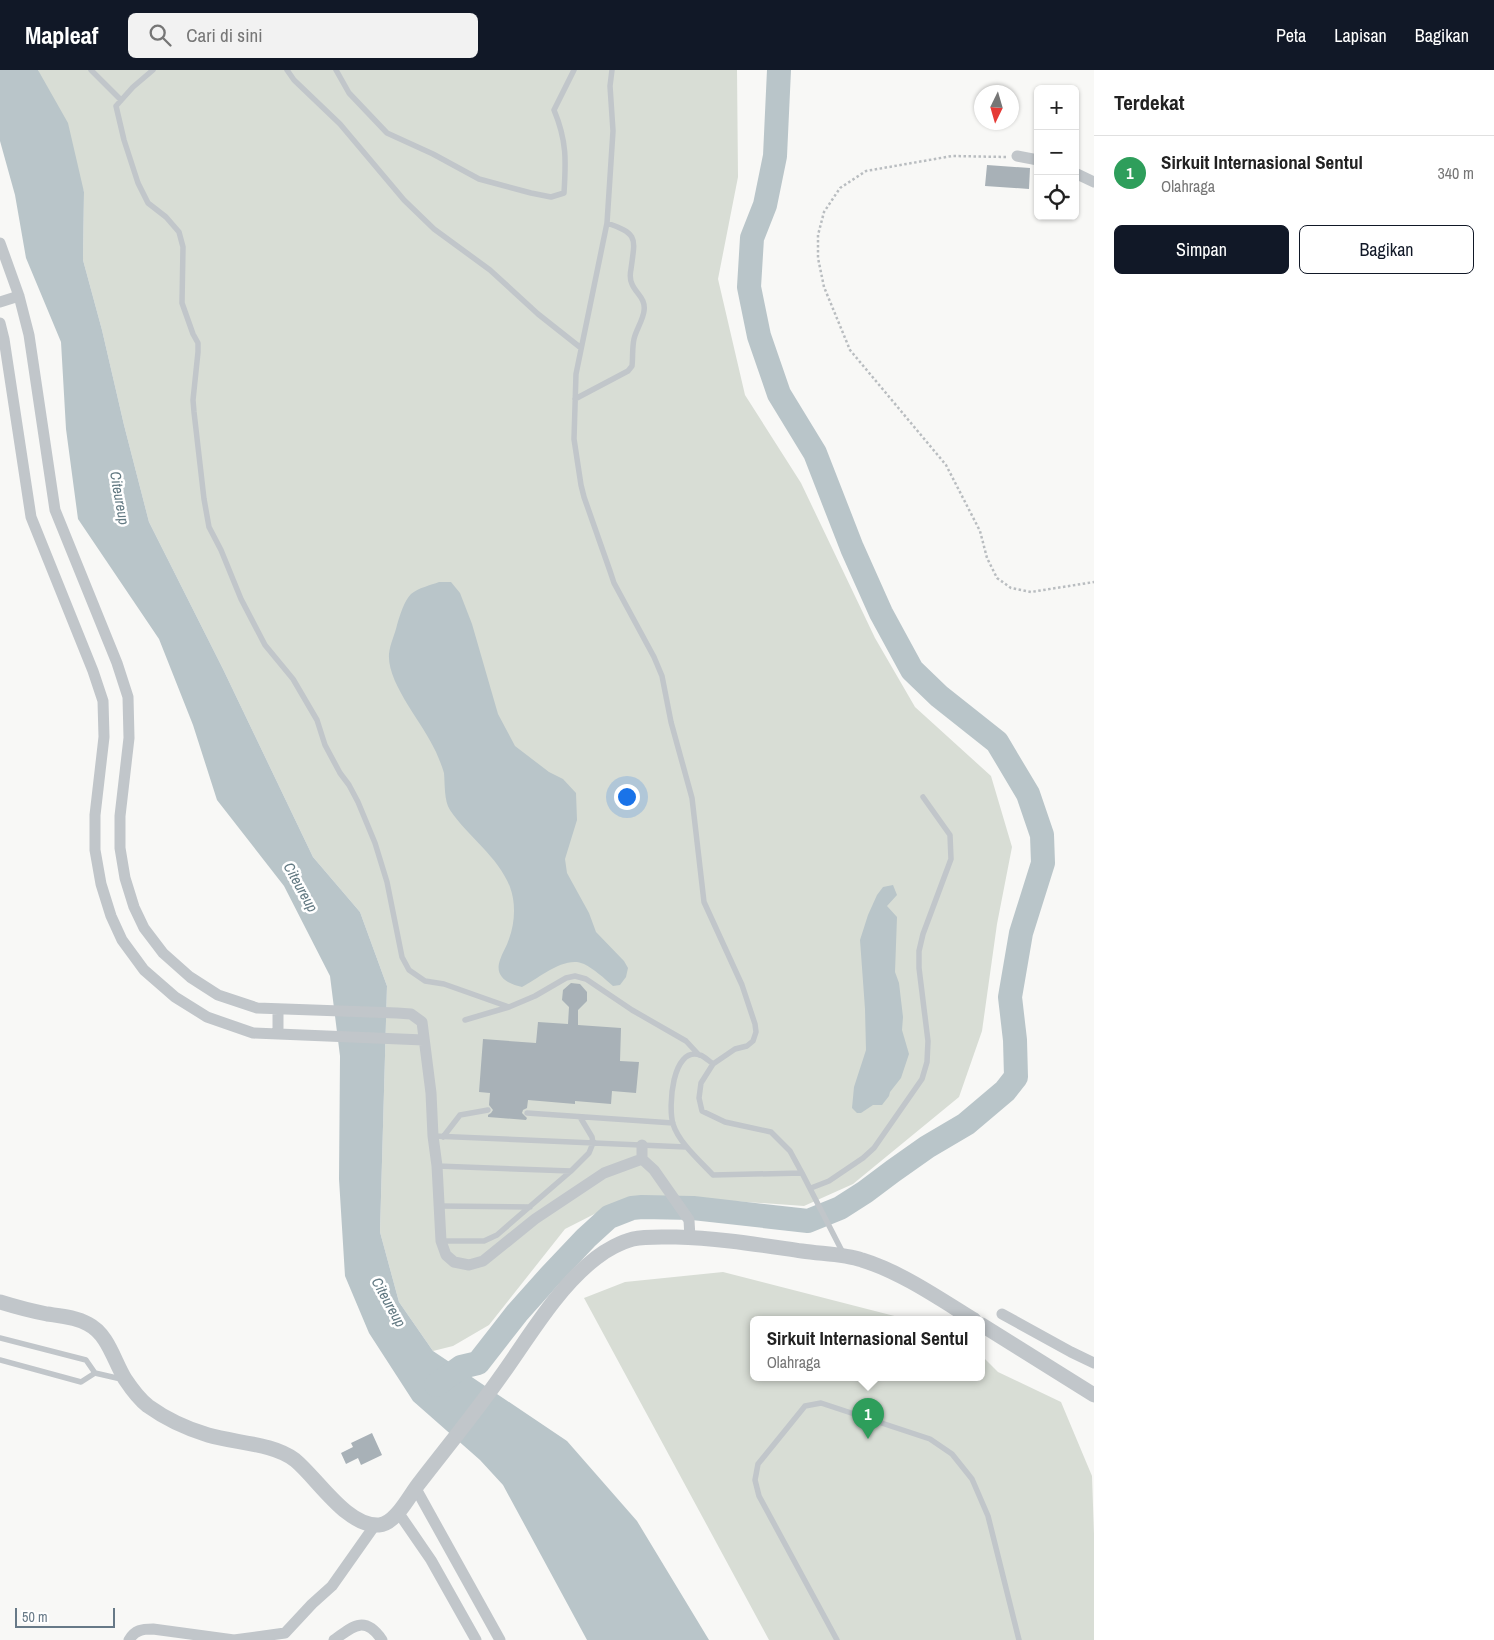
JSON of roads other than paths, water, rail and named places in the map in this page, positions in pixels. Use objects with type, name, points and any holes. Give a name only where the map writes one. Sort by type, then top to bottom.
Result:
[{"type":"street","points":[[1017,156],[1034,159]]},
{"type":"street","points":[[1079,175],[1094,182]]},
{"type":"street","points":[[0,243],[19,296],[29,334],[55,510],[117,663],[128,697],[129,738],[120,816],[120,848],[125,878],[134,908],[144,928],[163,953],[190,977],[218,995],[257,1008],[411,1014],[422,1022],[438,1136],[437,1166],[441,1241],[446,1255],[454,1262],[469,1265],[483,1261],[535,1219],[604,1174],[642,1159]]},
{"type":"street","points":[[0,302],[19,296]]},
{"type":"street","points":[[0,323],[31,517],[93,671],[103,701],[104,737],[95,815],[95,850],[101,884],[111,916],[122,940],[144,970],[175,997],[207,1017],[253,1033],[424,1040]]},
{"type":"street","points":[[278,1009],[278,1034]]},
{"type":"street","points":[[642,1145],[642,1159],[654,1170],[689,1220],[690,1238]]},
{"type":"street","points":[[0,1302],[88,1324],[97,1330],[103,1338],[126,1380],[146,1405],[178,1424],[207,1435],[266,1447],[288,1456],[295,1460],[356,1519],[375,1525],[389,1522],[398,1512],[574,1277],[596,1258],[634,1238],[721,1240],[861,1259],[894,1273],[967,1316]]},
{"type":"street","points":[[1002,1314],[1094,1363]]},
{"type":"street","points":[[985,1327],[1094,1395]]},
{"type":"street","points":[[416,1487],[500,1640]]},
{"type":"street","points":[[398,1512],[431,1560],[476,1640]]},
{"type":"street","points":[[129,1640],[136,1632],[143,1629],[234,1640],[285,1634],[312,1604],[332,1586],[375,1525]]},
{"type":"street","points":[[334,1640],[354,1626],[366,1626],[375,1630],[382,1640]]},
{"type":"lane","points":[[91,70],[120,100]]},
{"type":"lane","points":[[153,70],[120,100],[116,106],[124,140],[138,183],[148,203],[166,217],[179,232],[183,247],[182,303],[192,334],[198,343],[194,412],[204,499],[210,527],[241,599],[265,645],[293,679],[317,720],[325,745],[336,766],[358,802],[375,843],[387,882],[402,957],[409,970],[425,980],[460,989],[509,1007]]},
{"type":"lane","points":[[288,70],[294,80],[340,124],[404,200],[434,229],[490,270],[538,314],[581,348]]},
{"type":"lane","points":[[336,70],[349,93],[387,133],[433,154],[479,179],[530,193],[551,196],[564,193],[565,173],[565,142],[554,110],[574,70]]},
{"type":"lane","points":[[612,70],[610,86],[613,131],[607,223],[576,374],[574,439],[580,485],[614,583],[654,657],[662,676],[692,798],[704,902],[742,985],[755,1024],[754,1041],[712,1064],[701,1083],[699,1098],[702,1111],[725,1122],[771,1132],[790,1151],[811,1188],[845,1257]]},
{"type":"lane","points":[[575,399],[628,371],[632,366],[634,340],[639,323],[644,315],[643,300],[631,283],[630,274],[634,243],[632,237],[626,230],[607,223]]},
{"type":"lane","points":[[811,1188],[829,1181],[863,1158],[874,1148],[922,1079],[927,1062],[928,1041],[919,968],[919,952],[923,934],[951,859],[952,846],[950,835],[923,797]]},
{"type":"lane","points":[[465,1020],[509,1007],[535,996],[566,978],[574,976],[586,978],[632,1010],[686,1041],[712,1064]]},
{"type":"lane","points":[[699,1054],[687,1055],[682,1060],[671,1088],[673,1123],[686,1147],[714,1175],[802,1173]]},
{"type":"lane","points":[[438,1136],[460,1114],[488,1110]]},
{"type":"lane","points":[[527,1113],[673,1123]]},
{"type":"lane","points":[[441,1241],[484,1241],[497,1235],[571,1171],[589,1152],[593,1143],[592,1137],[580,1117]]},
{"type":"lane","points":[[438,1136],[686,1147]]},
{"type":"lane","points":[[437,1166],[571,1171]]},
{"type":"lane","points":[[439,1206],[530,1206]]},
{"type":"lane","points":[[0,1338],[86,1360],[95,1373],[126,1380]]},
{"type":"lane","points":[[0,1360],[81,1382],[95,1373]]},
{"type":"lane","points":[[837,1640],[759,1496],[755,1480],[758,1464],[805,1406],[821,1403],[930,1439],[952,1454],[972,1479],[988,1516],[1019,1640]]},
{"type":"water","name":"Citeureup","points":[[0,70],[38,70],[68,123],[84,192],[83,260],[149,522],[223,669],[313,857],[360,912],[387,986],[380,1232],[399,1302],[433,1351],[567,1441],[637,1521],[709,1640],[587,1640],[503,1485],[480,1460],[413,1401],[369,1333],[345,1276],[339,1179],[340,1056],[330,976],[284,886],[217,800],[193,725],[159,639],[78,519],[66,429],[61,342],[26,258],[15,195],[0,141]]},
{"type":"water","points":[[439,582],[451,582],[460,593],[472,624],[498,714],[515,746],[549,772],[563,779],[576,793],[577,820],[565,859],[567,873],[589,913],[596,932],[624,961],[628,968],[626,977],[620,985],[613,986],[591,968],[577,962],[552,969],[522,987],[507,982],[499,971],[500,960],[508,942],[514,920],[514,906],[510,887],[498,866],[450,810],[446,797],[444,773],[438,757],[400,691],[390,666],[390,647],[406,600],[417,590]]},
{"type":"water","points":[[893,885],[897,895],[887,906],[897,917],[895,972],[899,983],[903,1017],[902,1030],[909,1054],[901,1078],[882,1105],[873,1105],[861,1113],[857,1113],[852,1108],[854,1087],[866,1050],[860,940],[877,895],[883,887]]},
{"type":"waterway","points":[[436,1385],[461,1367],[478,1363],[517,1313],[550,1276],[609,1217],[632,1208],[693,1208],[808,1221],[840,1208],[927,1147],[966,1124],[1005,1091],[1016,1077],[1015,1040],[1010,997],[1021,933],[1043,863],[1042,835],[1028,794],[997,742],[939,696],[912,670],[881,613],[852,548],[815,453],[779,394],[759,336],[749,287],[752,238],[765,205],[775,156],[779,70]]},
{"type":"place","name":"Sirkuit Internasional Sentul","points":[[868,1439]]}]
